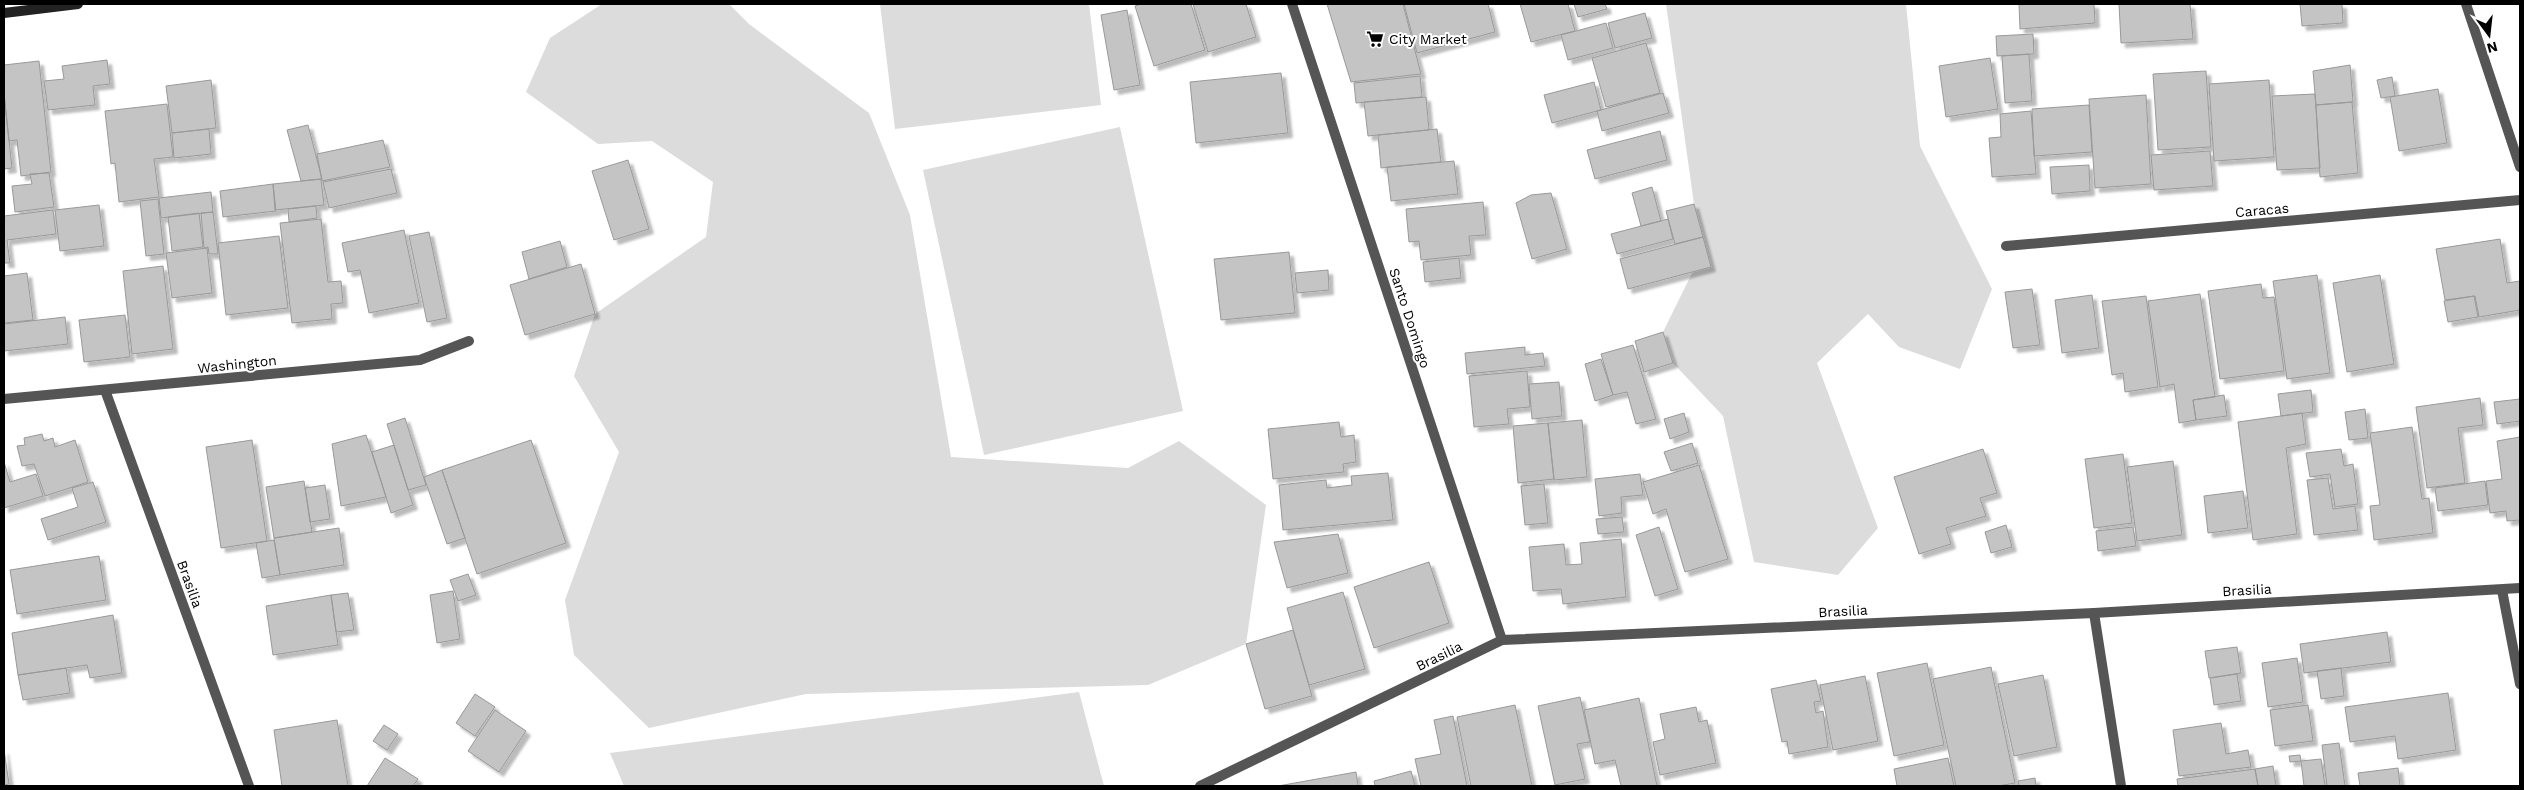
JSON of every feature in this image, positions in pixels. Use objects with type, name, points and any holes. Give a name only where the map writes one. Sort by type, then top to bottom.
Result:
[{"type":"main road","points":[[4,13],[78,4]]},
{"type":"street","name":"Santo Domingo","points":[[1292,4],[1502,640]]},
{"type":"street","points":[[2466,4],[2520,167]]},
{"type":"street","name":"Caracas","points":[[2006,246],[2520,200]]},
{"type":"street","name":"Washington","points":[[4,399],[420,360],[470,341]]},
{"type":"street","name":"Brasilia","points":[[105,390],[249,786]]},
{"type":"street","name":"Brasilia","points":[[1200,786],[1502,640],[2094,613],[2520,588]]},
{"type":"street","points":[[2502,590],[2520,684]]},
{"type":"street","points":[[2094,613],[2121,786]]},
{"type":"shaded area","points":[[602,4],[729,4],[749,24],[869,113],[910,215],[951,457],[1128,468],[1179,441],[1266,505],[1246,644],[1148,685],[806,694],[649,728],[574,655],[565,600],[619,452],[574,376],[595,314],[706,237],[713,182],[652,141],[598,144],[526,92],[550,38]]},
{"type":"shaded area","points":[[880,4],[1089,4],[1101,105],[895,129]]},
{"type":"shaded area","points":[[1666,4],[1906,4],[1920,146],[1992,289],[1960,369],[1899,347],[1868,314],[1817,363],[1878,528],[1838,575],[1754,562],[1723,416],[1673,363],[1663,332],[1700,257],[1703,237],[1694,204]]},
{"type":"shaded area","points":[[1120,127],[1183,411],[984,455],[923,170]]},
{"type":"shaded area","points":[[1079,692],[1104,786],[624,786],[610,753]]},
{"type":"building","points":[[1141,4],[1191,4],[1205,50],[1154,66],[1135,6]]},
{"type":"building","points":[[1193,4],[1246,4],[1256,37],[1208,52]]},
{"type":"building","name":"City Market","points":[[1327,4],[1403,4],[1421,74],[1351,82]]},
{"type":"building","points":[[1404,4],[1488,4],[1495,32],[1417,53]]},
{"type":"building","points":[[1520,4],[1568,4],[1575,31],[1531,42]]},
{"type":"building","points":[[1574,4],[1605,4],[1607,9],[1578,17]]},
{"type":"building","points":[[2019,4],[2094,4],[2095,23],[2020,29]]},
{"type":"building","points":[[2119,4],[2190,4],[2193,39],[2121,43]]},
{"type":"building","points":[[2300,4],[2342,4],[2343,23],[2302,26]]},
{"type":"building","points":[[1127,10],[1140,85],[1114,90],[1101,15]]},
{"type":"building","points":[[1645,13],[1652,38],[1615,48],[1608,23]]},
{"type":"building","points":[[1606,23],[1613,48],[1568,60],[1561,35]]},
{"type":"building","points":[[2033,34],[2034,54],[1997,56],[1996,36]]},
{"type":"building","points":[[1646,43],[1660,93],[1606,107],[1592,58]]},
{"type":"building","points":[[2029,54],[2032,101],[2005,103],[2002,56]]},
{"type":"building","points":[[1990,58],[1998,109],[1946,117],[1939,66]]},
{"type":"building","points":[[107,60],[110,84],[93,86],[95,105],[48,110],[44,81],[64,79],[62,66]]},
{"type":"building","points":[[39,61],[51,172],[21,176],[17,140],[9,141],[4,94],[4,65]]},
{"type":"building","points":[[2350,65],[2353,102],[2316,105],[2313,71]]},
{"type":"building","points":[[2206,71],[2211,147],[2158,150],[2153,74]]},
{"type":"building","points":[[1281,73],[1288,133],[1196,143],[1190,82]]},
{"type":"building","points":[[1420,76],[1422,97],[1356,103],[1354,83]]},
{"type":"building","points":[[2392,77],[2395,96],[2381,98],[2377,80]]},
{"type":"building","points":[[211,80],[216,128],[172,133],[166,86]]},
{"type":"building","points":[[2269,80],[2274,157],[2214,161],[2209,84]]},
{"type":"building","points":[[1594,82],[1601,110],[1552,123],[1544,95]]},
{"type":"building","points":[[2438,89],[2447,143],[2399,151],[2390,97]]},
{"type":"building","points":[[1663,93],[1669,113],[1602,131],[1597,111]]},
{"type":"building","points":[[4,94],[12,168],[4,169]]},
{"type":"building","points":[[2315,94],[2320,168],[2277,170],[2272,96]]},
{"type":"building","points":[[2146,95],[2151,184],[2095,188],[2089,99]]},
{"type":"building","points":[[1426,97],[1429,130],[1368,136],[1364,102]]},
{"type":"building","points":[[2352,102],[2358,173],[2320,177],[2316,105]]},
{"type":"building","points":[[167,104],[173,157],[154,159],[159,197],[119,202],[115,163],[111,164],[105,111]]},
{"type":"building","points":[[2089,105],[2092,152],[2034,156],[2032,109]]},
{"type":"building","points":[[2031,111],[2036,174],[1992,177],[1989,138],[2001,137],[2000,114]]},
{"type":"building","points":[[308,125],[322,179],[301,181],[287,130]]},
{"type":"building","points":[[209,129],[211,154],[174,158],[172,133]]},
{"type":"building","points":[[1437,129],[1441,162],[1381,168],[1378,135]]},
{"type":"building","points":[[1660,131],[1667,160],[1595,179],[1587,150]]},
{"type":"building","points":[[383,140],[390,167],[322,181],[317,154]]},
{"type":"building","points":[[2210,151],[2213,186],[2154,190],[2151,155]]},
{"type":"building","points":[[628,160],[649,229],[614,240],[592,171]]},
{"type":"building","points":[[1454,161],[1458,194],[1391,201],[1387,167]]},
{"type":"building","points":[[2089,165],[2090,191],[2052,194],[2050,167]]},
{"type":"building","points":[[391,169],[397,193],[329,208],[323,182]]},
{"type":"building","points":[[49,173],[54,207],[15,212],[12,186],[32,184],[30,174]]},
{"type":"building","points":[[321,179],[324,205],[275,210],[273,184]]},
{"type":"building","points":[[273,184],[276,211],[223,217],[220,191]]},
{"type":"building","points":[[1652,187],[1661,221],[1641,226],[1632,193]]},
{"type":"building","points":[[211,192],[213,212],[161,218],[159,198]]},
{"type":"building","points":[[1551,193],[1567,249],[1532,259],[1516,203],[1531,195]]},
{"type":"building","points":[[158,199],[164,254],[146,256],[140,201]]},
{"type":"building","points":[[1483,202],[1486,235],[1469,236],[1471,255],[1421,260],[1419,241],[1409,242],[1406,209]]},
{"type":"building","points":[[1694,204],[1703,237],[1675,244],[1666,211]]},
{"type":"building","points":[[99,205],[104,246],[60,251],[55,210]]},
{"type":"building","points":[[316,206],[317,218],[289,222],[288,209]]},
{"type":"building","points":[[53,210],[56,234],[7,240],[10,263],[4,263],[4,216]]},
{"type":"building","points":[[213,212],[218,254],[209,254],[208,247],[204,248],[201,213]]},
{"type":"building","points":[[199,213],[203,247],[172,251],[168,217]]},
{"type":"building","points":[[321,219],[328,282],[341,281],[343,303],[331,304],[332,319],[292,323],[280,223]]},
{"type":"building","points":[[1668,219],[1673,239],[1617,254],[1611,234]]},
{"type":"building","points":[[404,230],[419,303],[369,313],[360,270],[348,272],[342,243]]},
{"type":"building","points":[[429,232],[447,318],[427,322],[409,236]]},
{"type":"building","points":[[279,236],[288,308],[226,315],[218,243]]},
{"type":"building","points":[[1703,237],[1711,267],[1628,289],[1620,259]]},
{"type":"building","points":[[2500,239],[2507,283],[2520,281],[2520,310],[2479,317],[2475,296],[2445,300],[2436,249]]},
{"type":"building","points":[[560,241],[567,267],[529,279],[522,252]]},
{"type":"building","points":[[207,248],[212,293],[172,298],[166,253]]},
{"type":"building","points":[[1289,252],[1295,313],[1221,320],[1214,259]]},
{"type":"building","points":[[1459,258],[1461,278],[1425,282],[1423,262]]},
{"type":"building","points":[[581,264],[595,314],[525,335],[510,285]]},
{"type":"building","points":[[163,266],[173,349],[132,354],[123,271]]},
{"type":"building","points":[[1328,270],[1329,290],[1297,293],[1295,273]]},
{"type":"building","points":[[27,273],[33,320],[4,323],[4,276]]},
{"type":"building","points":[[2317,275],[2330,373],[2287,379],[2273,281]]},
{"type":"building","points":[[2380,275],[2394,364],[2347,372],[2333,283]]},
{"type":"building","points":[[2261,284],[2263,298],[2274,297],[2284,371],[2220,379],[2208,291]]},
{"type":"building","points":[[2032,289],[2040,345],[2013,348],[2005,292]]},
{"type":"building","points":[[2200,294],[2215,397],[2193,400],[2196,420],[2179,423],[2174,384],[2160,387],[2148,301]]},
{"type":"building","points":[[2092,295],[2099,348],[2062,353],[2055,300]]},
{"type":"building","points":[[2146,296],[2158,387],[2125,392],[2123,373],[2112,375],[2102,301]]},
{"type":"building","points":[[2474,296],[2478,317],[2448,322],[2444,301]]},
{"type":"building","points":[[125,315],[130,357],[84,362],[79,320]]},
{"type":"building","points":[[65,317],[68,344],[4,351],[4,324]]},
{"type":"building","points":[[1663,332],[1673,363],[1644,372],[1635,341]]},
{"type":"building","points":[[1633,345],[1656,419],[1636,424],[1627,392],[1613,395],[1601,354]]},
{"type":"building","points":[[1525,347],[1525,355],[1543,353],[1545,366],[1467,374],[1465,353]]},
{"type":"building","points":[[1601,359],[1613,395],[1595,401],[1585,364]]},
{"type":"building","points":[[1527,371],[1530,407],[1507,409],[1509,424],[1474,427],[1469,376]]},
{"type":"building","points":[[1559,382],[1562,416],[1532,419],[1529,384]]},
{"type":"building","points":[[2311,390],[2313,412],[2281,416],[2278,394]]},
{"type":"building","points":[[2224,395],[2227,416],[2196,420],[2193,400]]},
{"type":"building","points":[[2480,398],[2483,425],[2458,428],[2465,483],[2427,488],[2416,407]]},
{"type":"building","points":[[2520,399],[2520,421],[2497,424],[2494,402]]},
{"type":"building","points":[[2365,409],[2368,438],[2349,440],[2345,412]]},
{"type":"building","points":[[1684,413],[1689,432],[1670,439],[1664,419]]},
{"type":"building","points":[[2302,413],[2306,444],[2286,448],[2297,534],[2253,540],[2238,422]]},
{"type":"building","points":[[405,418],[426,485],[408,490],[387,424]]},
{"type":"building","points":[[1582,420],[1587,477],[1554,480],[1548,423]]},
{"type":"building","points":[[1339,422],[1341,437],[1354,435],[1356,462],[1343,464],[1344,472],[1273,479],[1268,429]]},
{"type":"building","points":[[1548,423],[1554,479],[1518,483],[1513,426]]},
{"type":"building","points":[[2412,427],[2422,499],[2429,498],[2433,533],[2374,540],[2370,506],[2380,505],[2370,433]]},
{"type":"building","points":[[42,434],[44,441],[53,438],[55,447],[75,440],[88,482],[45,496],[34,464],[22,466],[17,446],[25,445],[24,438]]},
{"type":"building","points":[[366,435],[386,497],[341,506],[332,444]]},
{"type":"building","points":[[2520,437],[2520,520],[2507,521],[2506,511],[2490,513],[2486,481],[2502,479],[2497,441]]},
{"type":"building","points":[[252,440],[267,541],[221,548],[206,447]]},
{"type":"building","points":[[531,440],[566,543],[477,574],[442,470]]},
{"type":"building","points":[[1692,443],[1698,463],[1671,471],[1664,452]]},
{"type":"building","points":[[394,445],[413,505],[391,513],[372,452]]},
{"type":"building","points":[[1983,449],[1997,493],[1980,498],[1986,516],[1946,528],[1951,544],[1919,554],[1894,477]]},
{"type":"building","points":[[2341,449],[2344,466],[2353,464],[2358,504],[2335,507],[2330,474],[2310,477],[2306,453]]},
{"type":"building","points":[[2123,454],[2132,523],[2094,528],[2085,459]]},
{"type":"building","points":[[2173,461],[2182,535],[2137,541],[2127,467]]},
{"type":"building","points":[[4,462],[10,482],[36,474],[43,496],[4,508]]},
{"type":"building","points":[[1699,465],[1728,559],[1685,572],[1666,509],[1653,514],[1643,482]]},
{"type":"building","points":[[442,470],[465,538],[447,544],[424,477]]},
{"type":"building","points":[[1388,473],[1393,520],[1283,530],[1279,485],[1326,480],[1327,488],[1352,485],[1351,476]]},
{"type":"building","points":[[1640,474],[1643,495],[1621,497],[1622,513],[1599,516],[1595,479]]},
{"type":"building","points":[[2328,478],[2333,509],[2355,506],[2358,530],[2314,535],[2307,480]]},
{"type":"building","points":[[304,481],[312,532],[274,538],[266,487]]},
{"type":"building","points":[[2485,481],[2488,505],[2438,511],[2435,488]]},
{"type":"building","points":[[93,482],[106,522],[48,540],[41,519],[78,507],[72,488]]},
{"type":"building","points":[[1544,484],[1548,523],[1525,525],[1521,486]]},
{"type":"building","points":[[325,485],[330,519],[310,522],[305,488]]},
{"type":"building","points":[[2243,491],[2248,528],[2208,533],[2204,496]]},
{"type":"building","points":[[1622,517],[1624,532],[1598,534],[1596,519]]},
{"type":"building","points":[[2006,525],[2012,547],[1991,553],[1985,532]]},
{"type":"building","points":[[1659,527],[1678,589],[1655,596],[1636,535]]},
{"type":"building","points":[[2133,527],[2136,546],[2098,551],[2096,531]]},
{"type":"building","points":[[339,528],[344,565],[280,575],[274,538]]},
{"type":"building","points":[[1338,534],[1348,573],[1287,588],[1274,542]]},
{"type":"building","points":[[1621,539],[1626,597],[1563,604],[1561,589],[1533,591],[1529,547],[1564,544],[1566,565],[1582,564],[1580,543]]},
{"type":"building","points":[[274,540],[280,575],[262,578],[256,543]]},
{"type":"building","points":[[99,556],[106,600],[17,614],[10,570]]},
{"type":"building","points":[[1429,562],[1449,623],[1374,648],[1354,587]]},
{"type":"building","points":[[468,574],[476,595],[458,601],[450,580]]},
{"type":"building","points":[[453,591],[460,639],[437,643],[430,595]]},
{"type":"building","points":[[1343,592],[1365,669],[1309,685],[1287,608]]},
{"type":"building","points":[[348,593],[354,630],[336,632],[331,595]]},
{"type":"building","points":[[331,595],[338,645],[273,655],[266,606]]},
{"type":"building","points":[[113,615],[122,673],[90,678],[87,665],[18,675],[12,633]]},
{"type":"building","points":[[1293,630],[1312,696],[1265,709],[1246,644]]},
{"type":"building","points":[[2387,632],[2391,662],[2304,673],[2300,644]]},
{"type":"building","points":[[2237,647],[2241,673],[2209,678],[2205,651]]},
{"type":"building","points":[[2297,658],[2303,702],[2268,707],[2262,663]]},
{"type":"building","points":[[1927,663],[1944,745],[1894,756],[1877,673]]},
{"type":"building","points":[[1991,667],[2015,783],[1998,786],[1956,786],[1933,679]]},
{"type":"building","points":[[66,668],[70,693],[23,700],[18,675]]},
{"type":"building","points":[[2341,668],[2344,696],[2321,699],[2317,671]]},
{"type":"building","points":[[2237,674],[2241,701],[2214,705],[2210,678]]},
{"type":"building","points":[[2043,675],[2057,747],[2014,756],[1998,684]]},
{"type":"building","points":[[1865,676],[1878,741],[1833,750],[1820,685]]},
{"type":"building","points":[[1816,680],[1821,701],[1814,702],[1816,713],[1823,711],[1828,747],[1789,754],[1787,741],[1782,742],[1771,689]]},
{"type":"building","points":[[2448,693],[2456,750],[2398,759],[2395,736],[2350,742],[2345,707]]},
{"type":"building","points":[[475,694],[495,707],[475,736],[456,723]]},
{"type":"building","points":[[1580,697],[1590,742],[1577,744],[1585,779],[1555,785],[1538,706]]},
{"type":"building","points":[[1639,698],[1657,786],[1621,786],[1615,760],[1595,764],[1584,710]]},
{"type":"building","points":[[1515,705],[1532,786],[1471,786],[1457,717]]},
{"type":"building","points":[[2308,705],[2313,741],[2275,746],[2270,710]]},
{"type":"building","points":[[1696,707],[1699,722],[1707,720],[1716,763],[1660,775],[1653,742],[1665,739],[1660,714]]},
{"type":"building","points":[[495,710],[526,731],[499,772],[468,751]]},
{"type":"building","points":[[1453,716],[1467,786],[1421,786],[1415,759],[1441,754],[1434,720]]},
{"type":"building","points":[[337,720],[348,786],[282,786],[274,730]]},
{"type":"building","points":[[2221,723],[2226,754],[2248,750],[2251,767],[2179,776],[2173,730]]},
{"type":"building","points":[[384,725],[398,734],[387,750],[373,741]]},
{"type":"building","points":[[2339,743],[2345,786],[2327,786],[2322,745]]},
{"type":"building","points":[[4,750],[9,784],[4,785]]},
{"type":"building","points":[[2300,755],[2301,761],[2290,762],[2289,756]]},
{"type":"building","points":[[385,758],[418,779],[413,786],[367,786]]},
{"type":"building","points":[[1948,758],[1954,786],[1897,786],[1894,769]]},
{"type":"building","points":[[2321,759],[2325,786],[2304,786],[2301,761]]},
{"type":"building","points":[[2273,766],[2276,786],[2258,786],[2255,769]]},
{"type":"building","points":[[2398,768],[2400,786],[2360,786],[2358,773]]},
{"type":"building","points":[[2255,769],[2258,786],[2178,786],[2177,779]]},
{"type":"building","points":[[1411,771],[1415,786],[1375,786],[1374,781]]},
{"type":"building","points":[[1356,772],[1358,786],[1278,786]]},
{"type":"building","points":[[2035,778],[2036,786],[2019,786],[2018,781]]},
{"type":"place","name":"City Market","points":[[1375,39]]}]
